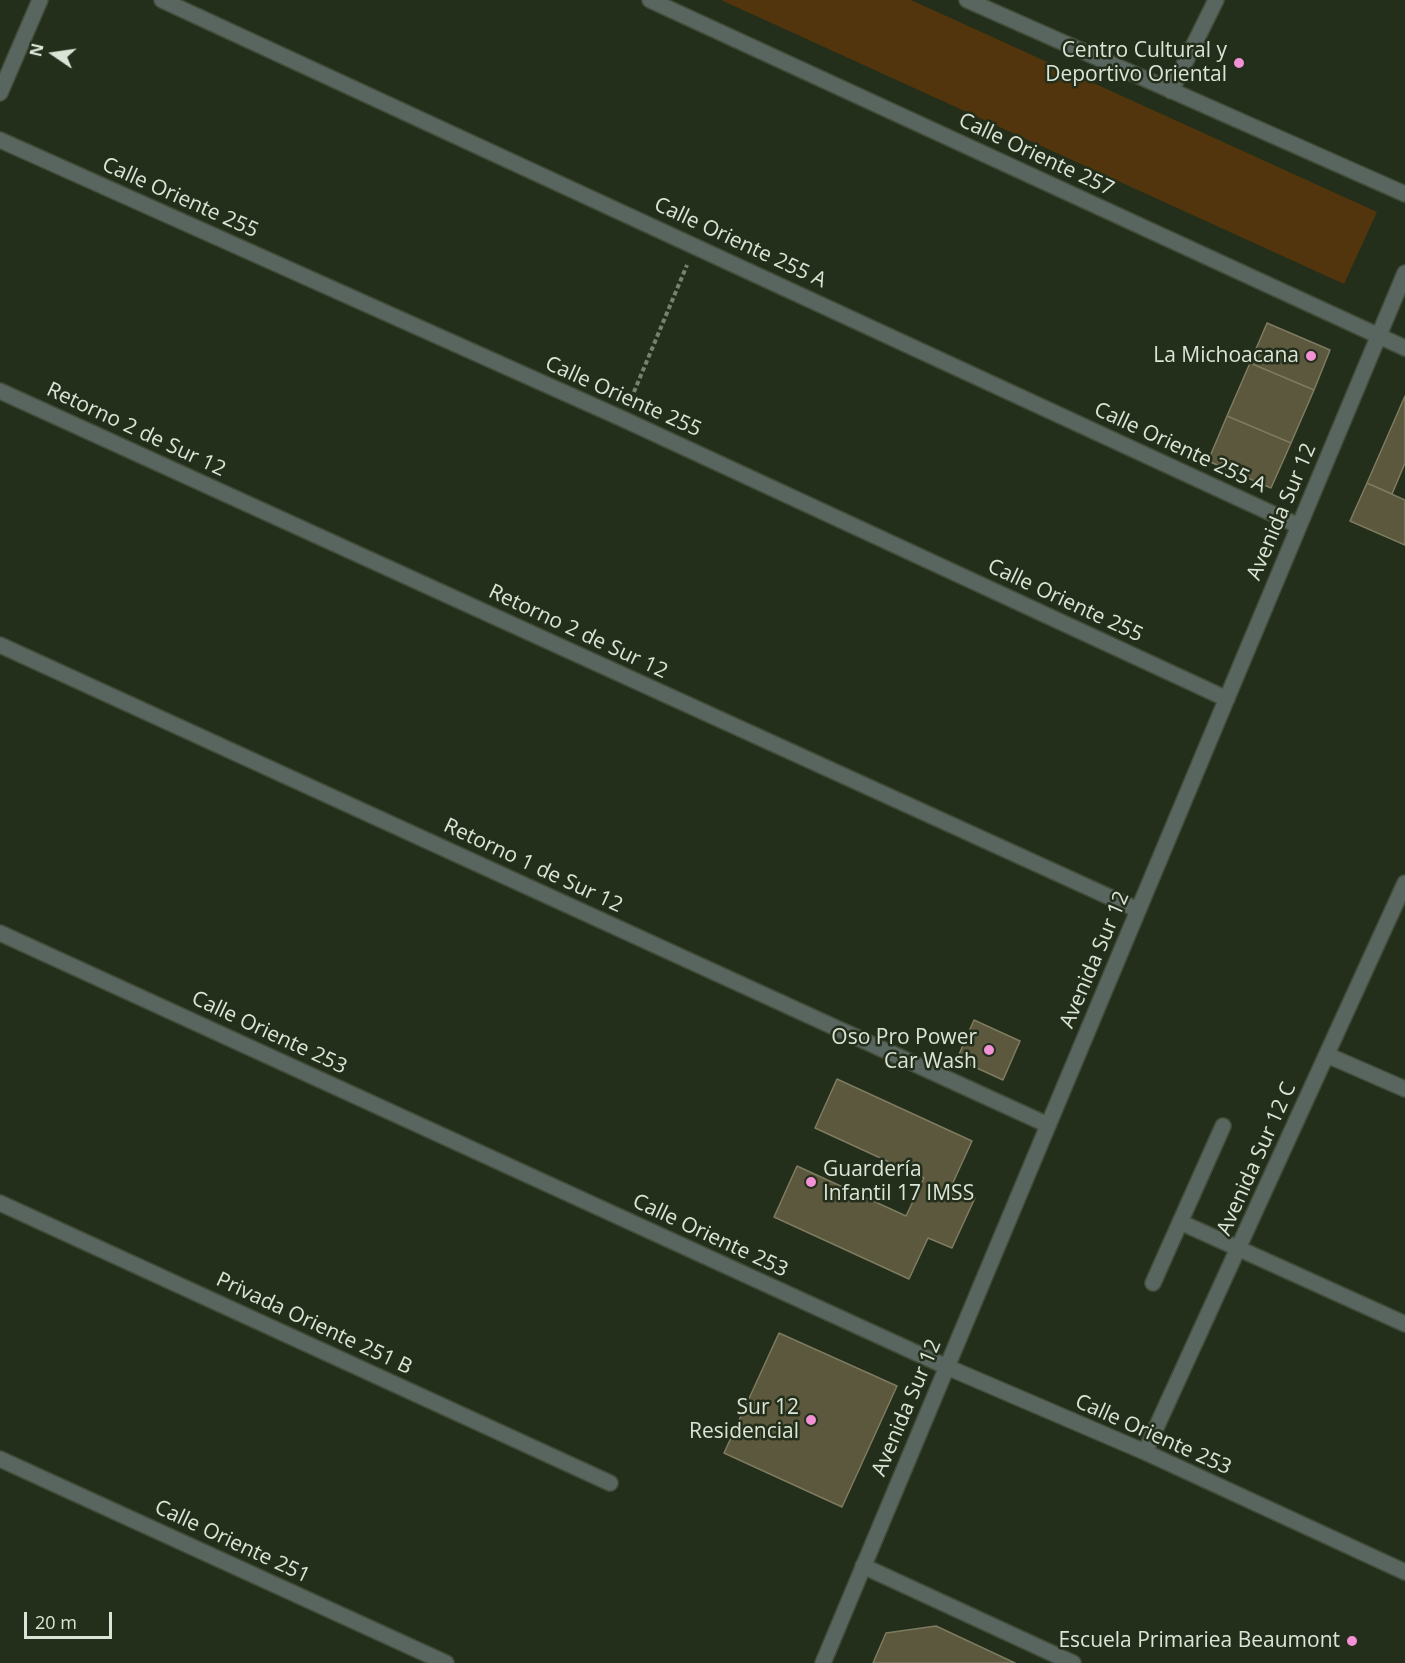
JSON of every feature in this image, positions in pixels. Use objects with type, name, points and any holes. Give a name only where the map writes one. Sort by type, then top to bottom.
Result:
[{"type":"street","points":[[0,93],[40,0]]},
{"type":"street","name":"Calle Oriente 255 A","points":[[162,0],[1299,526]]},
{"type":"street","name":"Calle Oriente 257","points":[[650,0],[1405,348]]},
{"type":"street","points":[[967,0],[1405,194]]},
{"type":"street","points":[[1171,91],[1216,0]]},
{"type":"street","name":"Calle Oriente 255","points":[[0,140],[622,419],[1227,699]]},
{"type":"street","name":"Avenida Sur 12","points":[[823,1663],[1405,273]]},
{"type":"street","name":"Retorno 2 de Sur 12","points":[[0,391],[1138,910]]},
{"type":"street","name":"Retorno 1 de Sur 12","points":[[0,645],[1048,1125]]},
{"type":"street","name":"Avenida Sur 12 C","points":[[1145,1452],[1405,883]]},
{"type":"street","name":"Calle Oriente 253","points":[[0,933],[947,1367],[1145,1452],[1405,1572]]},
{"type":"street","points":[[1327,1055],[1405,1089]]},
{"type":"street","points":[[1153,1283],[1223,1126]]},
{"type":"street","name":"Privada Oriente 251 B","points":[[0,1203],[610,1483]]},
{"type":"street","points":[[1180,1222],[1405,1324]]},
{"type":"street","name":"Calle Oriente 251","points":[[0,1459],[447,1663]]},
{"type":"street","points":[[863,1566],[1073,1663]]},
{"type":"path","points":[[622,419],[695,246]]},
{"type":"shaded area","points":[[721,0],[911,0],[1377,212],[1344,284]]},
{"type":"building","points":[[1267,323],[1330,350],[1314,390],[1250,363]]},
{"type":"building","points":[[1250,363],[1314,390],[1291,443],[1227,416]]},
{"type":"building","points":[[1405,396],[1405,463],[1392,494],[1367,483]]},
{"type":"building","points":[[1227,416],[1291,443],[1271,488],[1208,461]]},
{"type":"building","points":[[1367,483],[1405,500],[1405,545],[1350,521]]},
{"type":"building","name":"Oso Pro Power Car Wash","points":[[974,1020],[1020,1041],[1003,1080],[957,1059]]},
{"type":"building","name":"Guardería Infantil 17 IMSS","points":[[837,1079],[972,1141],[951,1187],[975,1198],[952,1248],[928,1238],[909,1279],[774,1217],[797,1166],[906,1216],[924,1178],[815,1128]]},
{"type":"building","name":"Sur 12 Residencial","points":[[779,1333],[897,1386],[842,1507],[724,1453]]},
{"type":"building","points":[[936,1626],[1015,1663],[873,1663],[886,1633]]},
{"type":"place","name":"Centro Cultural y Deportivo Oriental","points":[[1239,63]]},
{"type":"place","name":"La Michoacana","points":[[1311,356]]},
{"type":"place","name":"Oso Pro Power Car Wash","points":[[989,1050]]},
{"type":"place","name":"Guardería Infantil 17 IMSS","points":[[811,1182]]},
{"type":"place","name":"Sur 12 Residencial","points":[[811,1420]]},
{"type":"place","name":"Escuela Primariea Beaumont","points":[[1352,1641]]}]
